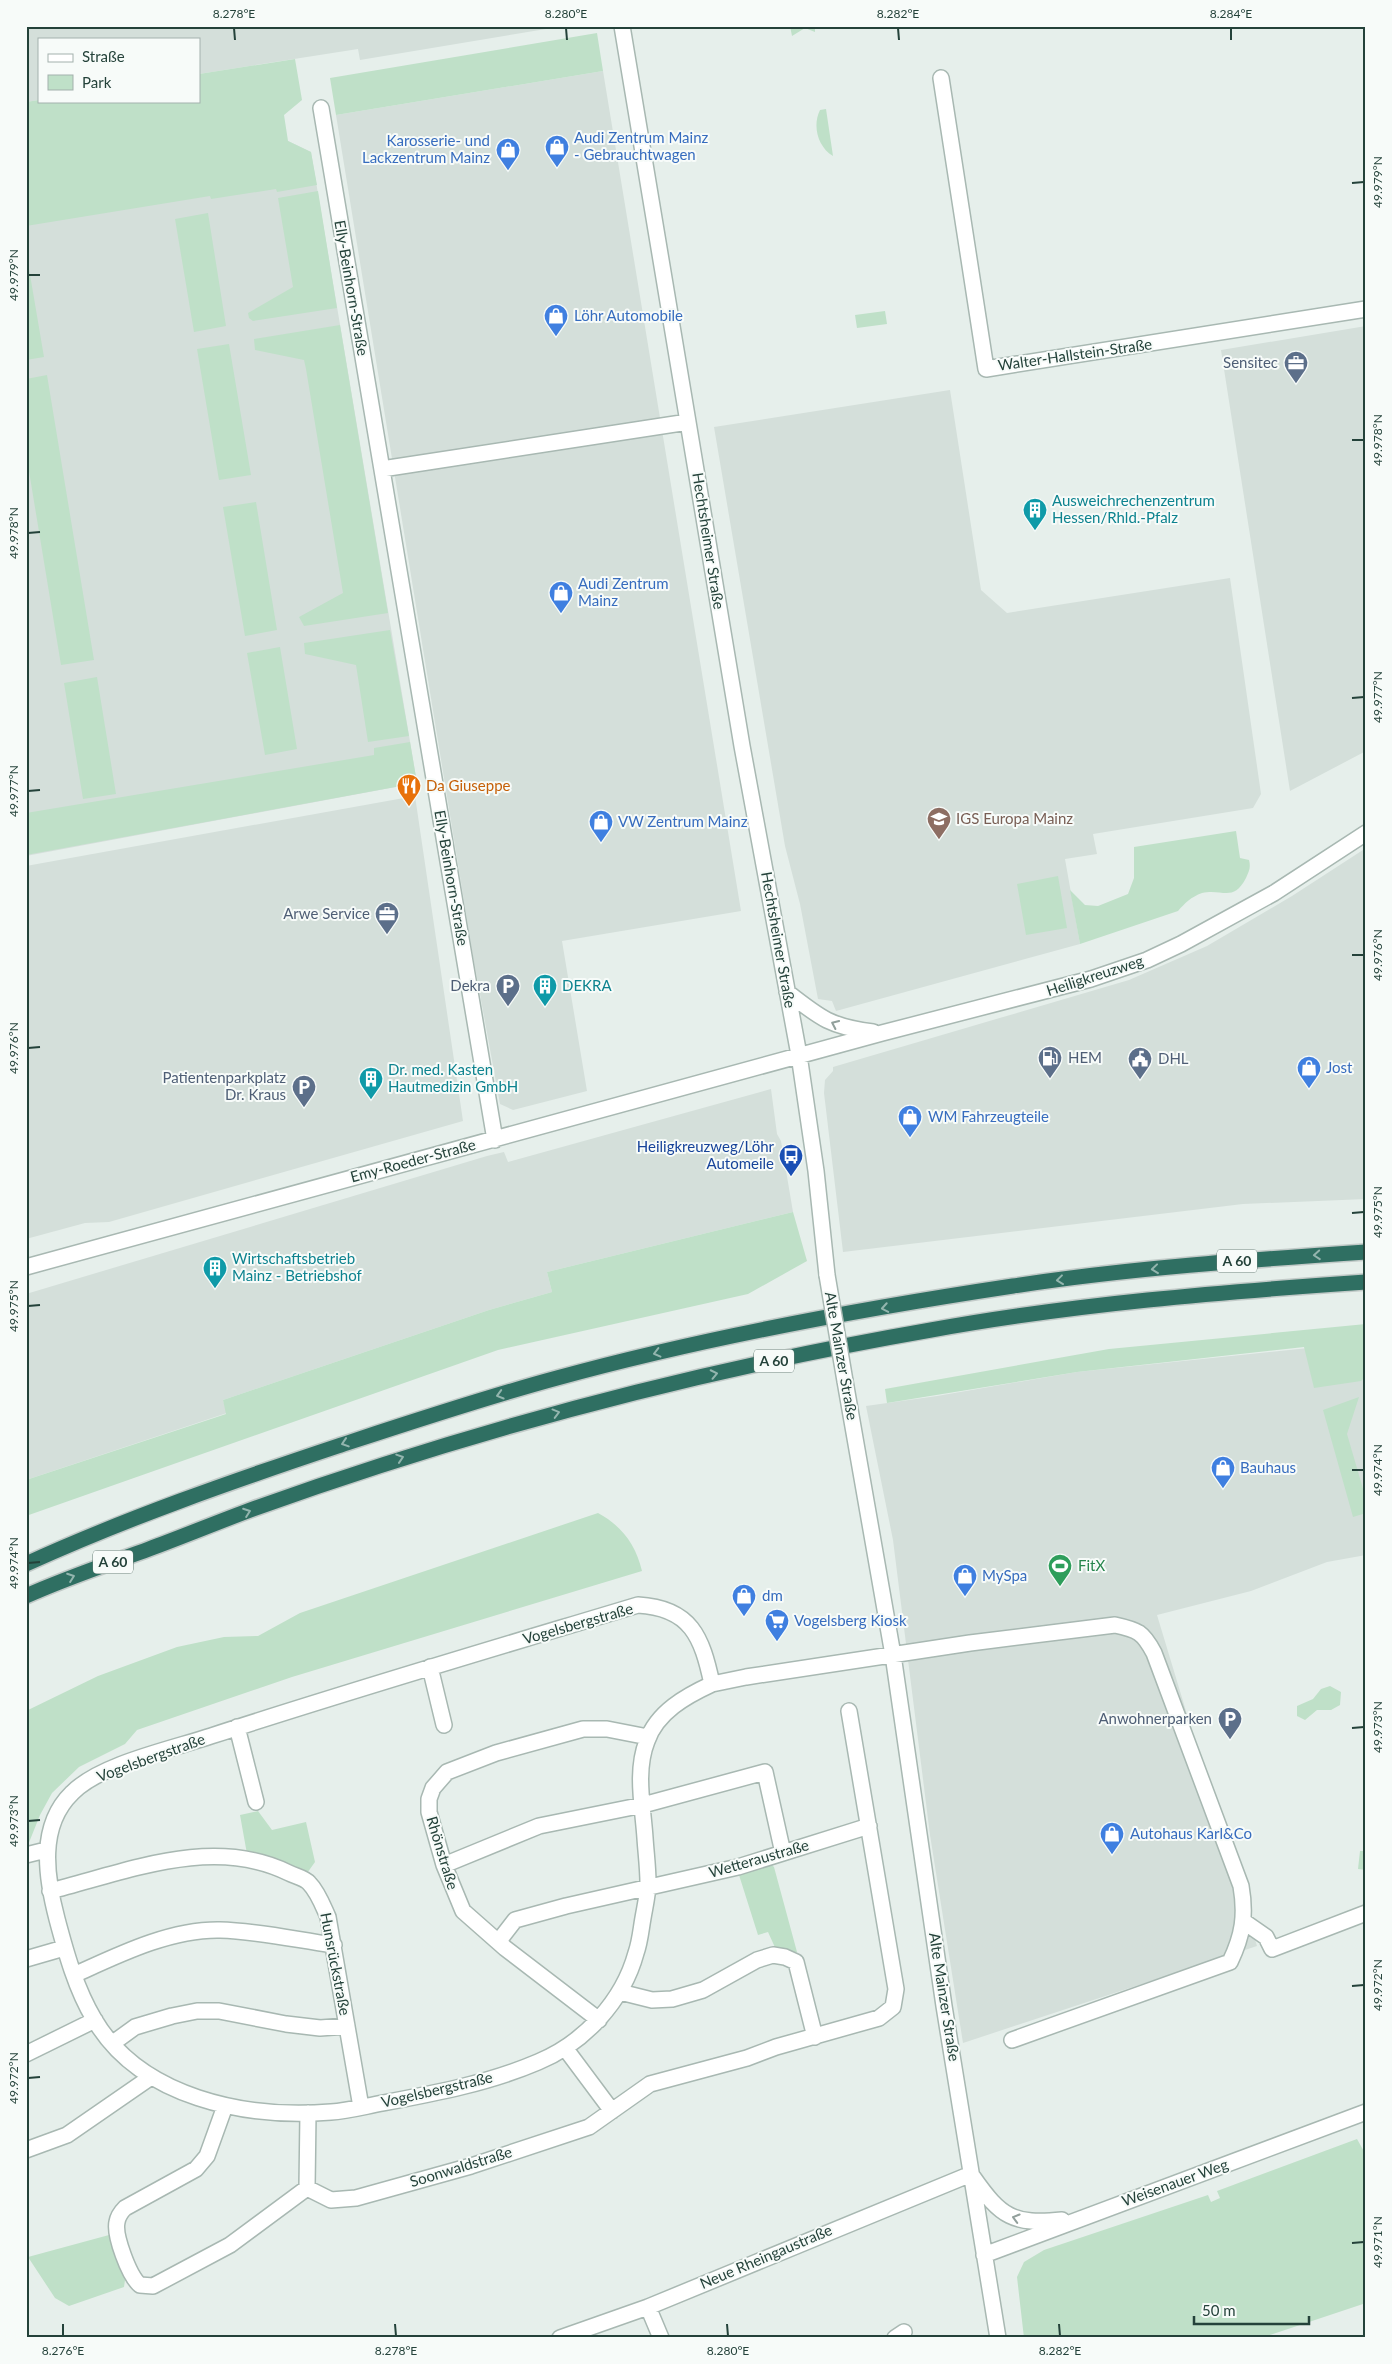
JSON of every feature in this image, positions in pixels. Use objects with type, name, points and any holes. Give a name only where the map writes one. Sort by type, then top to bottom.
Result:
[{"type":"highway","name":"A 60","points":[[26,1564],[70,1544],[246,1476],[430,1415],[559,1377],[664,1352],[782,1326],[1017,1285],[1230,1261],[1366,1252]]},
{"type":"highway","name":"A 60","points":[[26,1596],[52,1584],[201,1528],[356,1472],[451,1442],[673,1383],[903,1335],[1012,1318],[1247,1290],[1366,1282]]},
{"type":"highway","points":[[26,1555],[70,1544]]},
{"type":"street","name":"Hechtsheimer Straße","points":[[622,26],[659,258],[742,746],[799,1055]]},
{"type":"street","name":"Walter-Hallstein-Straße","points":[[941,78],[986,369],[1366,309]]},
{"type":"street","name":"Elly-Beinhorn-Straße","points":[[321,108],[494,1140]]},
{"type":"street","points":[[382,469],[688,422]]},
{"type":"street","name":"Heiligkreuzweg","points":[[799,1055],[1061,988],[1147,960],[1181,944],[1274,893],[1366,832]]},
{"type":"street","points":[[788,992],[808,1009],[839,1027],[882,1033]]},
{"type":"street","name":"Emy-Roeder-Straße","points":[[26,1267],[799,1055]]},
{"type":"street","name":"Alte Mainzer Straße","points":[[799,1055],[816,1171],[827,1275],[893,1655],[971,2174],[998,2338]]},
{"type":"street","name":"Vogelsbergstraße","points":[[712,1684],[699,1638],[686,1621],[667,1609],[638,1605],[430,1667],[99,1774],[76,1788],[63,1802],[52,1827],[46,1850],[50,1891],[64,1948],[95,2020],[113,2042],[151,2077],[188,2094],[225,2106],[263,2112],[334,2112],[436,2093],[504,2075],[542,2061],[565,2048],[599,2020],[620,1992],[636,1955],[648,1887],[641,1777],[648,1737],[667,1712],[687,1695],[712,1684],[746,1677],[893,1655]]},
{"type":"street","points":[[893,1655],[1115,1624],[1136,1630],[1146,1638],[1154,1653],[1238,1877],[1245,1909],[1238,1946],[1230,1962],[1012,2040]]},
{"type":"street","points":[[430,1667],[444,1725]]},
{"type":"street","points":[[849,1711],[869,1826]]},
{"type":"street","points":[[237,1728],[256,1802]]},
{"type":"street","name":"Rhönstraße","points":[[599,2020],[498,1942],[463,1911],[444,1865],[429,1812],[429,1799],[433,1788],[447,1772],[496,1752],[583,1729],[607,1729],[648,1737]]},
{"type":"street","points":[[444,1865],[539,1826],[643,1805],[765,1772],[783,1853]]},
{"type":"street","name":"Wetteraustraße","points":[[648,1887],[738,1867],[869,1826]]},
{"type":"street","name":"Soonwaldstraße","points":[[307,2188],[331,2200],[356,2198],[471,2166],[589,2127],[650,2084],[748,2058],[776,2047],[879,2018],[893,2007],[896,1989],[869,1826]]},
{"type":"street","points":[[26,1855],[46,1850]]},
{"type":"street","name":"Hunsrückstraße","points":[[50,1891],[178,1858],[214,1856],[248,1860],[278,1867],[309,1883],[321,1900],[328,1916],[361,2107]]},
{"type":"street","points":[[498,1942],[515,1920],[648,1887]]},
{"type":"street","points":[[1243,1921],[1266,1937],[1272,1949],[1366,1913]]},
{"type":"street","points":[[74,1975],[132,1948],[189,1933],[220,1930],[334,1945]]},
{"type":"street","points":[[26,1959],[64,1948]]},
{"type":"street","points":[[620,1992],[652,2000],[672,1999],[703,1990],[757,1960],[773,1955],[785,1957],[796,1962],[815,2037]]},
{"type":"street","points":[[113,2042],[135,2027],[197,2011],[219,2012],[320,2028],[347,2026]]},
{"type":"street","points":[[26,2054],[95,2020]]},
{"type":"street","points":[[565,2048],[612,2112]]},
{"type":"street","points":[[26,2150],[67,2135],[151,2077]]},
{"type":"street","points":[[225,2106],[207,2156],[196,2169],[125,2208],[119,2215],[116,2229],[130,2274],[140,2285],[153,2286],[222,2250],[307,2188],[308,2113]]},
{"type":"street","name":"Weisenauer Weg","points":[[984,2255],[1366,2112]]},
{"type":"street","points":[[971,2174],[997,2208],[1011,2217],[1044,2222],[1082,2218]]},
{"type":"street","name":"Neue Rheingaustraße","points":[[560,2338],[648,2307],[971,2174]]},
{"type":"street","points":[[648,2307],[661,2338]]},
{"type":"shaded area","points":[[26,26],[564,26],[360,60],[358,49],[200,74],[200,38],[38,38],[38,100],[26,102]]},
{"type":"shaded area","points":[[603,71],[741,911],[562,941],[587,1091],[513,1110],[500,1104],[473,956],[336,115]]},
{"type":"shaded area","points":[[288,141],[311,152],[417,783],[26,856],[26,189]]},
{"type":"shaded area","points":[[1366,326],[1366,751],[1290,791],[1221,350]]},
{"type":"shaded area","points":[[950,390],[981,590],[1007,613],[1230,578],[1261,794],[1253,808],[1093,834],[1097,854],[1065,859],[1080,944],[836,1011],[832,1001],[818,999],[800,904],[785,846],[714,427]]},
{"type":"shaded area","points":[[415,796],[463,1121],[109,1222],[85,1223],[26,1239],[26,866]]},
{"type":"shaded area","points":[[1366,848],[1366,1199],[1243,1204],[843,1252],[824,1093],[825,1080],[833,1071],[833,1067],[1129,980],[1207,946],[1292,896]]},
{"type":"shaded area","points":[[771,1089],[777,1134],[781,1141],[793,1212],[547,1272],[552,1292],[489,1310],[223,1400],[227,1413],[26,1480],[26,1294],[487,1156],[504,1152],[508,1162]]},
{"type":"shaded area","points":[[1366,1342],[1366,1555],[1327,1562],[1251,1591],[1157,1615],[1257,1946],[963,2043],[930,1835],[893,1540],[866,1406],[1077,1372]]},
{"type":"green space","points":[[790,26],[815,26],[815,32],[805,28],[792,36]]},
{"type":"green space","points":[[597,33],[603,71],[336,115],[330,78]]},
{"type":"green space","points":[[295,59],[302,100],[284,115],[288,141],[311,152],[317,185],[277,192],[276,189],[211,199],[210,196],[26,226],[26,102],[38,100],[38,102],[200,102],[200,74]]},
{"type":"green space","points":[[826,109],[833,156],[820,142],[818,136],[818,116],[820,110]]},
{"type":"green space","points":[[318,191],[337,308],[253,321],[249,318],[248,313],[293,287],[278,198]]},
{"type":"green space","points":[[208,213],[226,326],[194,332],[175,219]]},
{"type":"green space","points":[[26,251],[44,357],[26,360]]},
{"type":"green space","points":[[885,311],[887,324],[857,328],[855,315]]},
{"type":"green space","points":[[340,325],[388,613],[304,626],[299,617],[343,593],[306,369],[304,360],[255,350],[254,339]]},
{"type":"green space","points":[[229,344],[251,475],[219,480],[197,349]]},
{"type":"green space","points":[[47,375],[94,660],[61,665],[26,453],[26,379]]},
{"type":"green space","points":[[256,502],[277,630],[245,636],[223,507]]},
{"type":"green space","points":[[390,630],[409,736],[368,742],[356,665],[305,654],[304,643]]},
{"type":"green space","points":[[280,647],[297,749],[265,755],[247,653]]},
{"type":"green space","points":[[97,677],[116,794],[83,799],[64,683]]},
{"type":"green space","points":[[410,742],[417,783],[26,855],[26,813],[374,755],[374,748]]},
{"type":"green space","points":[[1236,831],[1240,858],[1249,860],[1250,865],[1246,878],[1236,890],[1227,893],[1202,893],[1188,900],[1178,911],[1080,944],[1070,890],[1085,905],[1098,906],[1128,894],[1134,878],[1134,847]]},
{"type":"green space","points":[[1058,876],[1067,928],[1026,935],[1017,884]]},
{"type":"green space","points":[[793,1212],[807,1261],[748,1294],[498,1350],[26,1516],[26,1480],[226,1414],[223,1400],[489,1310],[552,1292],[547,1272]]},
{"type":"green space","points":[[1366,1324],[1366,1376],[1361,1381],[1314,1388],[1304,1347],[1077,1372],[887,1403],[885,1389],[1109,1349]]},
{"type":"green space","points":[[1359,1397],[1347,1434],[1366,1499],[1366,1513],[1353,1517],[1323,1410]]},
{"type":"green space","points":[[598,1513],[607,1518],[627,1537],[636,1553],[642,1571],[292,1677],[137,1730],[125,1744],[79,1767],[52,1793],[26,1846],[26,1711],[98,1676],[177,1647],[224,1637],[258,1636],[300,1613]]},
{"type":"green space","points":[[1330,1686],[1341,1692],[1340,1705],[1331,1710],[1317,1710],[1305,1720],[1297,1716],[1297,1706],[1313,1699],[1321,1689]]},
{"type":"green space","points":[[258,1811],[272,1830],[306,1822],[315,1862],[305,1876],[247,1854],[240,1815]]},
{"type":"green space","points":[[1360,1851],[1366,1851],[1366,1870],[1358,1869]]},
{"type":"green space","points":[[771,1864],[774,1867],[797,1952],[778,1954],[768,1932],[758,1935],[739,1875]]},
{"type":"green space","points":[[1357,2139],[1366,2155],[1366,2303],[1261,2338],[1024,2338],[1017,2277],[1024,2262],[1044,2250],[1208,2195],[1211,2202],[1220,2198],[1217,2191]]},
{"type":"green space","points":[[109,2235],[125,2280],[124,2287],[69,2306],[55,2298],[28,2257]]},
{"type":"place","name":"Audi Zentrum Mainz - Gebrauchtwagen","points":[[557,168]]},
{"type":"place","name":"Karosserie- und Lackzentrum Mainz","points":[[508,171]]},
{"type":"place","name":"Löhr Automobile","points":[[556,337]]},
{"type":"place","name":"Sensitec","points":[[1296,384]]},
{"type":"place","name":"Ausweichrechenzentrum Hessen/Rhld.-Pfalz","points":[[1035,531]]},
{"type":"place","name":"Audi Zentrum Mainz","points":[[561,614]]},
{"type":"place","name":"Da Giuseppe","points":[[409,807]]},
{"type":"place","name":"IGS Europa Mainz","points":[[939,840]]},
{"type":"place","name":"VW Zentrum Mainz","points":[[601,843]]},
{"type":"place","name":"Arwe Service","points":[[387,935]]},
{"type":"place","name":"Dekra","points":[[508,1007]]},
{"type":"place","name":"DEKRA","points":[[545,1007]]},
{"type":"place","name":"HEM","points":[[1050,1079]]},
{"type":"place","name":"DHL","points":[[1140,1080]]},
{"type":"place","name":"Jost","points":[[1309,1089]]},
{"type":"place","name":"Dr. med. Kasten Hautmedizin GmbH","points":[[371,1100]]},
{"type":"place","name":"Patientenparkplatz Dr. Kraus","points":[[304,1108]]},
{"type":"place","name":"WM Fahrzeugteile","points":[[910,1138]]},
{"type":"place","name":"Heiligkreuzweg/Löhr Automeile","points":[[791,1177]]},
{"type":"place","name":"Wirtschaftsbetrieb Mainz - Betriebshof","points":[[215,1289]]},
{"type":"place","name":"Bauhaus","points":[[1223,1489]]},
{"type":"place","name":"FitX","points":[[1060,1587]]},
{"type":"place","name":"MySpa","points":[[965,1597]]},
{"type":"place","name":"dm","points":[[744,1617]]},
{"type":"place","name":"Vogelsberg Kiosk","points":[[777,1642]]},
{"type":"place","name":"Anwohnerparken","points":[[1230,1740]]},
{"type":"place","name":"Autohaus Karl&Co","points":[[1112,1855]]}]
